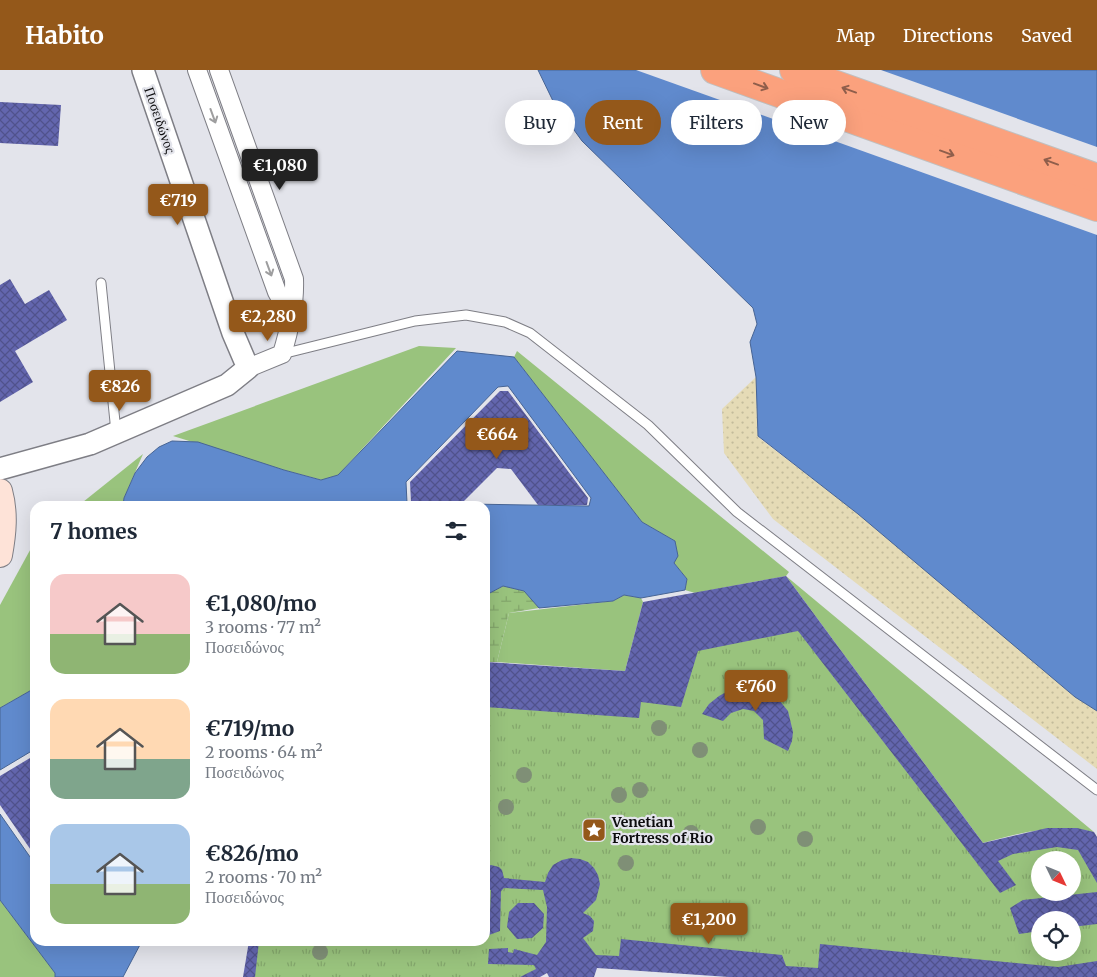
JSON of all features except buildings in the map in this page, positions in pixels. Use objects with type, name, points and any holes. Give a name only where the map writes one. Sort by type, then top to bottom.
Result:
[{"type":"highway","points":[[715,70],[1097,207]]},
{"type":"highway","points":[[794,70],[1097,178]]},
{"type":"main road","points":[[0,491],[5,519],[0,555]]},
{"type":"street","name":"Ποσειδώνος","points":[[143,70],[233,332],[248,368]]},
{"type":"street","points":[[197,70],[277,292],[291,318]]},
{"type":"street","points":[[0,470],[90,444],[227,385],[248,368],[282,354],[295,301],[294,279],[219,70]]},
{"type":"lane","points":[[101,283],[116,433]]},
{"type":"lane","points":[[282,354],[415,321],[466,316],[505,322],[530,333],[648,425],[737,512],[1097,790]]},
{"type":"green space","points":[[419,346],[456,348],[338,475],[322,480],[173,436]]},
{"type":"green space","points":[[517,351],[789,572],[786,576],[695,593],[685,590],[687,579],[674,563],[675,541],[642,522],[514,357]]},
{"type":"green space","points":[[143,454],[124,501],[84,501]]},
{"type":"green space","points":[[30,550],[30,691],[0,708],[0,605]]},
{"type":"green space","points":[[786,576],[1094,832],[1066,829],[1038,830],[983,843]]},
{"type":"green space","points":[[503,586],[525,591],[539,608],[509,613],[497,662],[490,662],[490,593]]},
{"type":"green space","points":[[624,595],[641,598],[643,602],[625,671],[497,662],[509,613],[613,601]]},
{"type":"green space","points":[[798,617],[987,861],[1005,851],[1082,844],[1097,873],[1097,970],[824,973],[586,961],[530,977],[244,977],[249,946],[490,946],[490,691],[626,707],[694,644]]},
{"type":"green space","points":[[0,900],[30,940],[30,946],[35,946],[55,973],[55,977],[0,977]]},
{"type":"sand","points":[[756,377],[758,437],[858,514],[1075,697],[1097,711],[1097,769],[773,519],[724,453],[722,409]]},
{"type":"water","points":[[538,70],[1097,70],[1097,711],[1075,697],[858,514],[758,436],[756,377],[750,342],[757,324],[753,308],[586,145],[661,145],[661,100],[585,100],[585,144],[575,131],[575,100],[553,100]]},
{"type":"water","points":[[457,351],[514,357],[642,522],[675,541],[678,556],[674,563],[687,579],[685,590],[641,598],[624,595],[613,601],[539,608],[524,591],[503,586],[490,593],[490,504],[589,506],[591,498],[508,386],[498,387],[406,482],[407,501],[124,501],[135,473],[147,457],[159,447],[172,441],[198,442],[321,480],[338,475]]},
{"type":"water","points":[[30,691],[30,752],[0,770],[0,708]]},
{"type":"water","points":[[0,814],[30,857],[30,940],[0,900]]},
{"type":"water","points":[[35,946],[139,946],[123,977],[55,977],[55,973]]},
{"type":"pier","points":[[636,70],[881,70],[1097,147],[1097,235],[846,145],[846,100],[772,100],[772,119],[762,115],[762,100],[720,100]]},
{"type":"place","name":"Venetian Fortress of Rio","points":[[594,830]]}]
